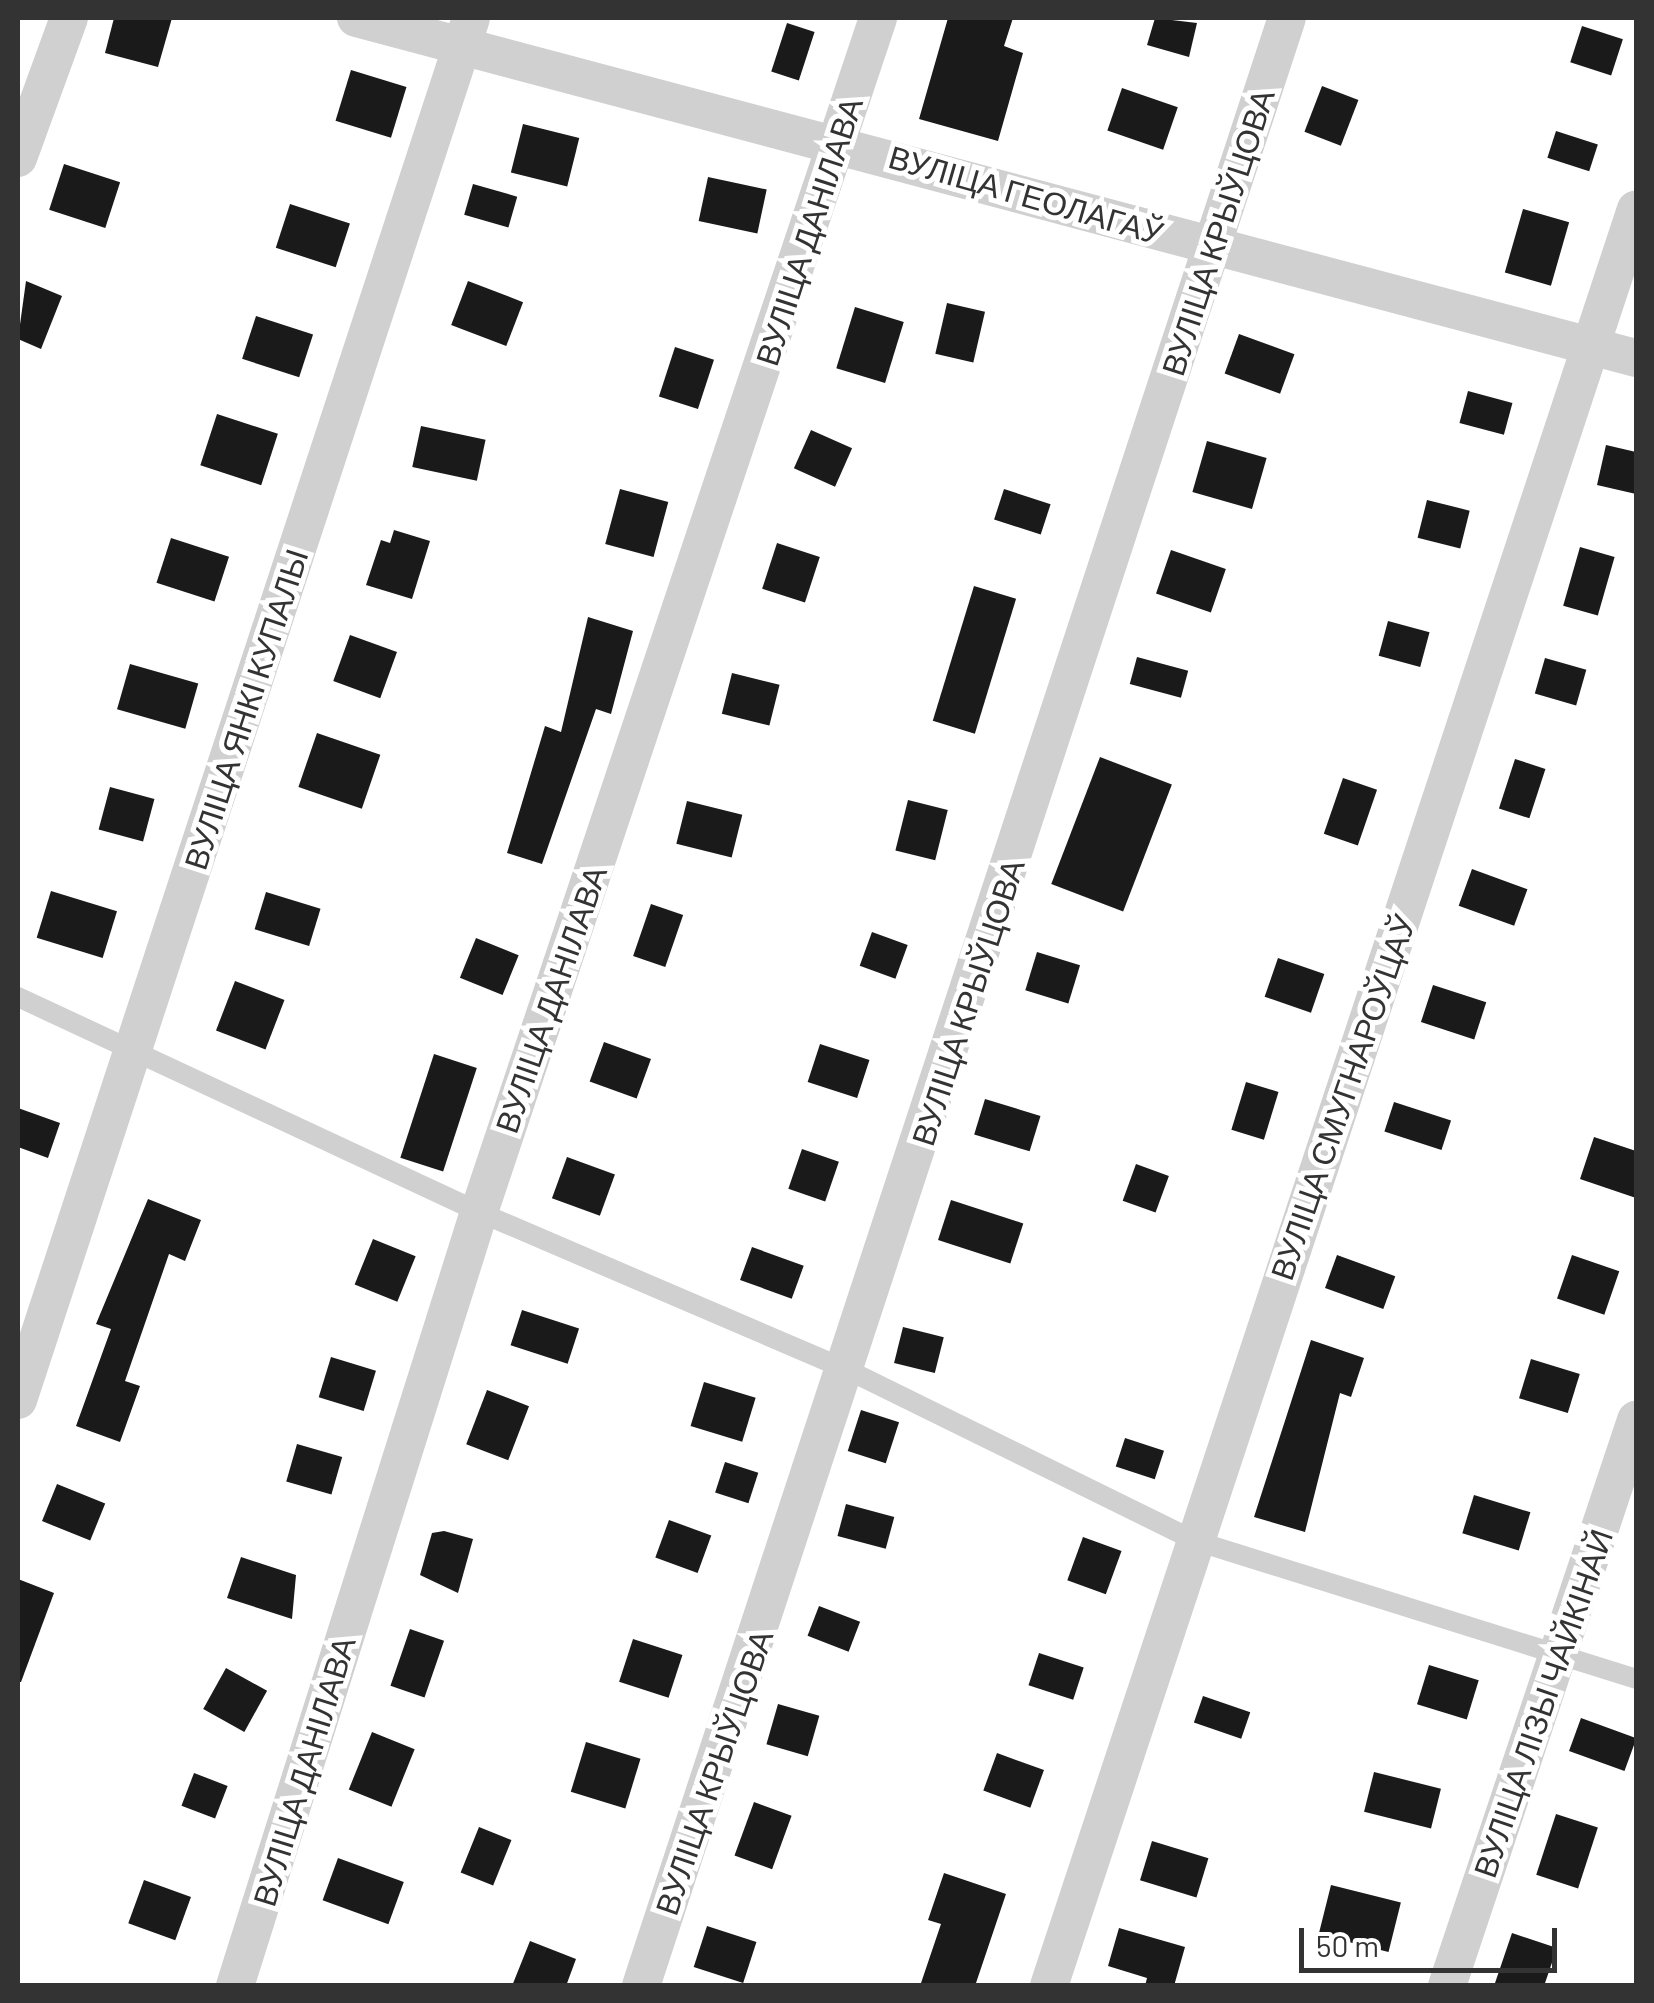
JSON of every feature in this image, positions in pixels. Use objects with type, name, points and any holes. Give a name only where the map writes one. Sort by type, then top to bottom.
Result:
[{"type":"street","points":[[18,158],[69,18]]},
{"type":"street","name":"ВУЛІЦА ГЕОЛАГАЎ","points":[[356,18],[467,29],[1211,249],[1636,358]]},
{"type":"street","name":"ВУЛІЦА ДАНІЛАВА","points":[[235,1986],[479,1212],[878,18]]},
{"type":"street","name":"ВУЛІЦА КРЫЎЦОВА","points":[[641,1986],[848,1370],[1287,18]]},
{"type":"street","name":"ВУЛІЦА ЯНКІ КУПАЛЫ","points":[[18,1400],[467,29]]},
{"type":"street","name":"ВУЛІЦА СМУГНАРОЎЦАЎ","points":[[1048,1986],[1636,209]]},
{"type":"street","name":"ВУЛІЦА ЛІЗЫ ЧАЙКІНАЙ","points":[[1447,1986],[1636,1420]]},
{"type":"lane","points":[[18,997],[479,1212],[848,1370],[1193,1540],[1636,1679]]},
{"type":"building","points":[[114,18],[172,18],[158,67],[105,53]]},
{"type":"building","points":[[948,18],[1013,18],[1004,46],[1023,53],[998,141],[919,119]]},
{"type":"building","points":[[1155,18],[1197,23],[1189,57],[1147,45]]},
{"type":"building","points":[[787,23],[815,32],[799,80],[771,72]]},
{"type":"building","points":[[1582,26],[1623,39],[1611,75],[1570,62]]},
{"type":"building","points":[[351,70],[406,87],[391,138],[336,121]]},
{"type":"building","points":[[1322,86],[1358,100],[1341,146],[1304,132]]},
{"type":"building","points":[[1122,88],[1178,107],[1163,150],[1107,131]]},
{"type":"building","points":[[523,124],[579,138],[567,187],[511,173]]},
{"type":"building","points":[[1556,131],[1598,145],[1589,171],[1547,158]]},
{"type":"building","points":[[64,164],[120,182],[105,228],[49,210]]},
{"type":"building","points":[[708,177],[767,189],[757,233],[699,221]]},
{"type":"building","points":[[473,184],[517,197],[508,227],[464,215]]},
{"type":"building","points":[[290,204],[350,223],[336,267],[276,248]]},
{"type":"building","points":[[1523,209],[1569,222],[1551,286],[1505,272]]},
{"type":"building","points":[[26,281],[62,296],[41,349],[18,339]]},
{"type":"building","points":[[468,281],[523,302],[506,346],[451,325]]},
{"type":"building","points":[[947,303],[985,312],[973,362],[935,354]]},
{"type":"building","points":[[855,307],[904,322],[885,383],[836,368]]},
{"type":"building","points":[[256,316],[313,335],[299,377],[242,359]]},
{"type":"building","points":[[1239,334],[1294,354],[1280,394],[1225,373]]},
{"type":"building","points":[[675,347],[714,360],[698,409],[659,396]]},
{"type":"building","points":[[1468,391],[1512,403],[1504,435],[1459,423]]},
{"type":"building","points":[[217,414],[278,434],[261,485],[200,465]]},
{"type":"building","points":[[421,426],[486,440],[477,481],[412,467]]},
{"type":"building","points":[[811,430],[852,448],[835,487],[794,468]]},
{"type":"building","points":[[1207,441],[1267,458],[1252,509],[1192,492]]},
{"type":"building","points":[[1606,445],[1636,452],[1636,494],[1597,485]]},
{"type":"building","points":[[620,489],[668,502],[654,557],[605,544]]},
{"type":"building","points":[[1004,489],[1051,504],[1041,535],[994,519]]},
{"type":"building","points":[[1427,500],[1470,511],[1460,548],[1418,538]]},
{"type":"building","points":[[394,530],[430,541],[412,599],[366,585],[381,540],[390,543]]},
{"type":"building","points":[[171,538],[229,557],[214,602],[156,583]]},
{"type":"building","points":[[777,543],[820,557],[805,603],[762,589]]},
{"type":"building","points":[[1580,547],[1615,557],[1598,616],[1563,606]]},
{"type":"building","points":[[1171,550],[1226,569],[1211,612],[1156,593]]},
{"type":"building","points":[[974,586],[1016,599],[975,734],[933,721]]},
{"type":"building","points":[[588,617],[633,631],[611,714],[596,709],[542,864],[507,853],[545,726],[561,732]]},
{"type":"building","points":[[1388,621],[1430,632],[1420,667],[1379,656]]},
{"type":"building","points":[[350,635],[397,652],[380,698],[333,681]]},
{"type":"building","points":[[1137,657],[1188,671],[1181,698],[1130,684]]},
{"type":"building","points":[[1545,658],[1586,670],[1576,705],[1535,694]]},
{"type":"building","points":[[130,664],[198,684],[185,729],[117,709]]},
{"type":"building","points":[[732,673],[780,685],[769,726],[722,714]]},
{"type":"building","points":[[317,733],[380,755],[362,809],[298,787]]},
{"type":"building","points":[[1100,757],[1172,785],[1123,912],[1051,884]]},
{"type":"building","points":[[1515,759],[1545,769],[1529,818],[1499,808]]},
{"type":"building","points":[[1343,778],[1377,790],[1358,846],[1324,834]]},
{"type":"building","points":[[110,787],[154,799],[143,841],[99,830]]},
{"type":"building","points":[[908,800],[948,810],[935,860],[895,850]]},
{"type":"building","points":[[687,801],[742,815],[732,857],[676,844]]},
{"type":"building","points":[[1472,869],[1527,889],[1514,926],[1459,906]]},
{"type":"building","points":[[51,891],[117,911],[103,958],[37,938]]},
{"type":"building","points":[[266,892],[321,909],[309,946],[255,929]]},
{"type":"building","points":[[651,904],[683,915],[665,967],[633,956]]},
{"type":"building","points":[[872,932],[908,945],[895,979],[860,966]]},
{"type":"building","points":[[476,938],[519,955],[503,995],[460,978]]},
{"type":"building","points":[[1037,952],[1080,965],[1068,1003],[1025,990]]},
{"type":"building","points":[[1278,958],[1324,974],[1311,1013],[1265,997]]},
{"type":"building","points":[[235,981],[284,1000],[265,1049],[216,1030]]},
{"type":"building","points":[[1433,985],[1486,1002],[1474,1039],[1421,1022]]},
{"type":"building","points":[[604,1042],[651,1059],[637,1099],[590,1081]]},
{"type":"building","points":[[820,1044],[869,1060],[857,1098],[808,1082]]},
{"type":"building","points":[[434,1054],[477,1068],[443,1172],[400,1158]]},
{"type":"building","points":[[1246,1082],[1279,1092],[1264,1140],[1231,1130]]},
{"type":"building","points":[[985,1099],[1040,1116],[1030,1151],[974,1134]]},
{"type":"building","points":[[1394,1102],[1451,1121],[1441,1150],[1384,1131]]},
{"type":"building","points":[[18,1108],[60,1123],[48,1158],[18,1147]]},
{"type":"building","points":[[1594,1137],[1636,1151],[1636,1198],[1580,1179]]},
{"type":"building","points":[[802,1149],[839,1162],[825,1201],[788,1189]]},
{"type":"building","points":[[567,1157],[615,1174],[600,1216],[552,1198]]},
{"type":"building","points":[[1136,1164],[1169,1176],[1156,1213],[1123,1201]]},
{"type":"building","points":[[148,1199],[201,1220],[185,1261],[169,1254],[125,1381],[140,1386],[120,1442],[76,1426],[111,1329],[96,1324]]},
{"type":"building","points":[[951,1200],[1023,1223],[1010,1263],[938,1240]]},
{"type":"building","points":[[373,1239],[416,1256],[397,1302],[355,1284]]},
{"type":"building","points":[[752,1247],[804,1266],[792,1299],[740,1280]]},
{"type":"building","points":[[1337,1255],[1395,1276],[1383,1309],[1325,1288]]},
{"type":"building","points":[[1572,1255],[1619,1271],[1604,1315],[1557,1298]]},
{"type":"building","points":[[522,1310],[579,1329],[568,1364],[511,1345]]},
{"type":"building","points":[[903,1327],[944,1337],[935,1373],[894,1363]]},
{"type":"building","points":[[1311,1340],[1364,1358],[1351,1397],[1340,1393],[1305,1532],[1254,1517]]},
{"type":"building","points":[[331,1357],[376,1371],[364,1411],[319,1397]]},
{"type":"building","points":[[1531,1359],[1580,1374],[1568,1413],[1519,1398]]},
{"type":"building","points":[[704,1382],[756,1398],[742,1442],[691,1426]]},
{"type":"building","points":[[487,1390],[529,1406],[508,1460],[466,1444]]},
{"type":"building","points":[[861,1410],[899,1422],[886,1463],[848,1451]]},
{"type":"building","points":[[1125,1438],[1164,1451],[1155,1479],[1116,1467]]},
{"type":"building","points":[[297,1444],[342,1457],[331,1494],[286,1481]]},
{"type":"building","points":[[725,1462],[758,1473],[748,1503],[715,1492]]},
{"type":"building","points":[[57,1484],[105,1503],[90,1541],[42,1521]]},
{"type":"building","points":[[1474,1495],[1530,1512],[1519,1551],[1462,1533]]},
{"type":"building","points":[[846,1504],[894,1517],[886,1549],[837,1536]]},
{"type":"building","points":[[669,1520],[711,1535],[698,1573],[655,1558]]},
{"type":"building","points":[[444,1531],[473,1539],[458,1593],[420,1575],[432,1533]]},
{"type":"building","points":[[1083,1537],[1122,1551],[1106,1594],[1067,1580]]},
{"type":"building","points":[[241,1557],[296,1575],[292,1619],[227,1598]]},
{"type":"building","points":[[18,1579],[54,1593],[21,1682],[18,1682]]},
{"type":"building","points":[[819,1606],[860,1622],[849,1652],[808,1636]]},
{"type":"building","points":[[410,1629],[444,1641],[425,1697],[390,1686]]},
{"type":"building","points":[[633,1639],[682,1655],[669,1698],[619,1682]]},
{"type":"building","points":[[1039,1653],[1084,1668],[1073,1700],[1028,1685]]},
{"type":"building","points":[[1429,1665],[1479,1680],[1467,1719],[1417,1704]]},
{"type":"building","points":[[226,1668],[267,1691],[244,1732],[203,1709]]},
{"type":"building","points":[[1203,1696],[1250,1712],[1241,1739],[1194,1722]]},
{"type":"building","points":[[778,1704],[819,1716],[808,1756],[766,1744]]},
{"type":"building","points":[[1581,1718],[1636,1738],[1624,1771],[1569,1751]]},
{"type":"building","points":[[372,1732],[415,1749],[391,1807],[349,1789]]},
{"type":"building","points":[[586,1742],[641,1759],[625,1808],[571,1792]]},
{"type":"building","points":[[997,1753],[1044,1770],[1030,1808],[983,1791]]},
{"type":"building","points":[[1374,1772],[1441,1789],[1431,1828],[1364,1812]]},
{"type":"building","points":[[194,1773],[228,1786],[215,1819],[181,1806]]},
{"type":"building","points":[[754,1802],[792,1816],[772,1869],[735,1856]]},
{"type":"building","points":[[1556,1814],[1598,1828],[1578,1888],[1536,1875]]},
{"type":"building","points":[[479,1827],[511,1840],[493,1886],[461,1872]]},
{"type":"building","points":[[1152,1841],[1208,1858],[1196,1897],[1140,1880]]},
{"type":"building","points":[[338,1858],[404,1882],[388,1924],[323,1900]]},
{"type":"building","points":[[944,1873],[1006,1894],[975,1986],[920,1986],[941,1924],[928,1920]]},
{"type":"building","points":[[144,1880],[191,1897],[175,1940],[128,1923]]},
{"type":"building","points":[[1331,1885],[1401,1902],[1389,1952],[1319,1934]]},
{"type":"building","points":[[707,1926],[756,1942],[743,1983],[694,1967]]},
{"type":"building","points":[[1119,1928],[1185,1947],[1174,1986],[1145,1986],[1147,1978],[1108,1966]]},
{"type":"building","points":[[1512,1933],[1557,1948],[1544,1986],[1494,1986]]},
{"type":"building","points":[[530,1941],[576,1959],[566,1986],[512,1986]]}]
